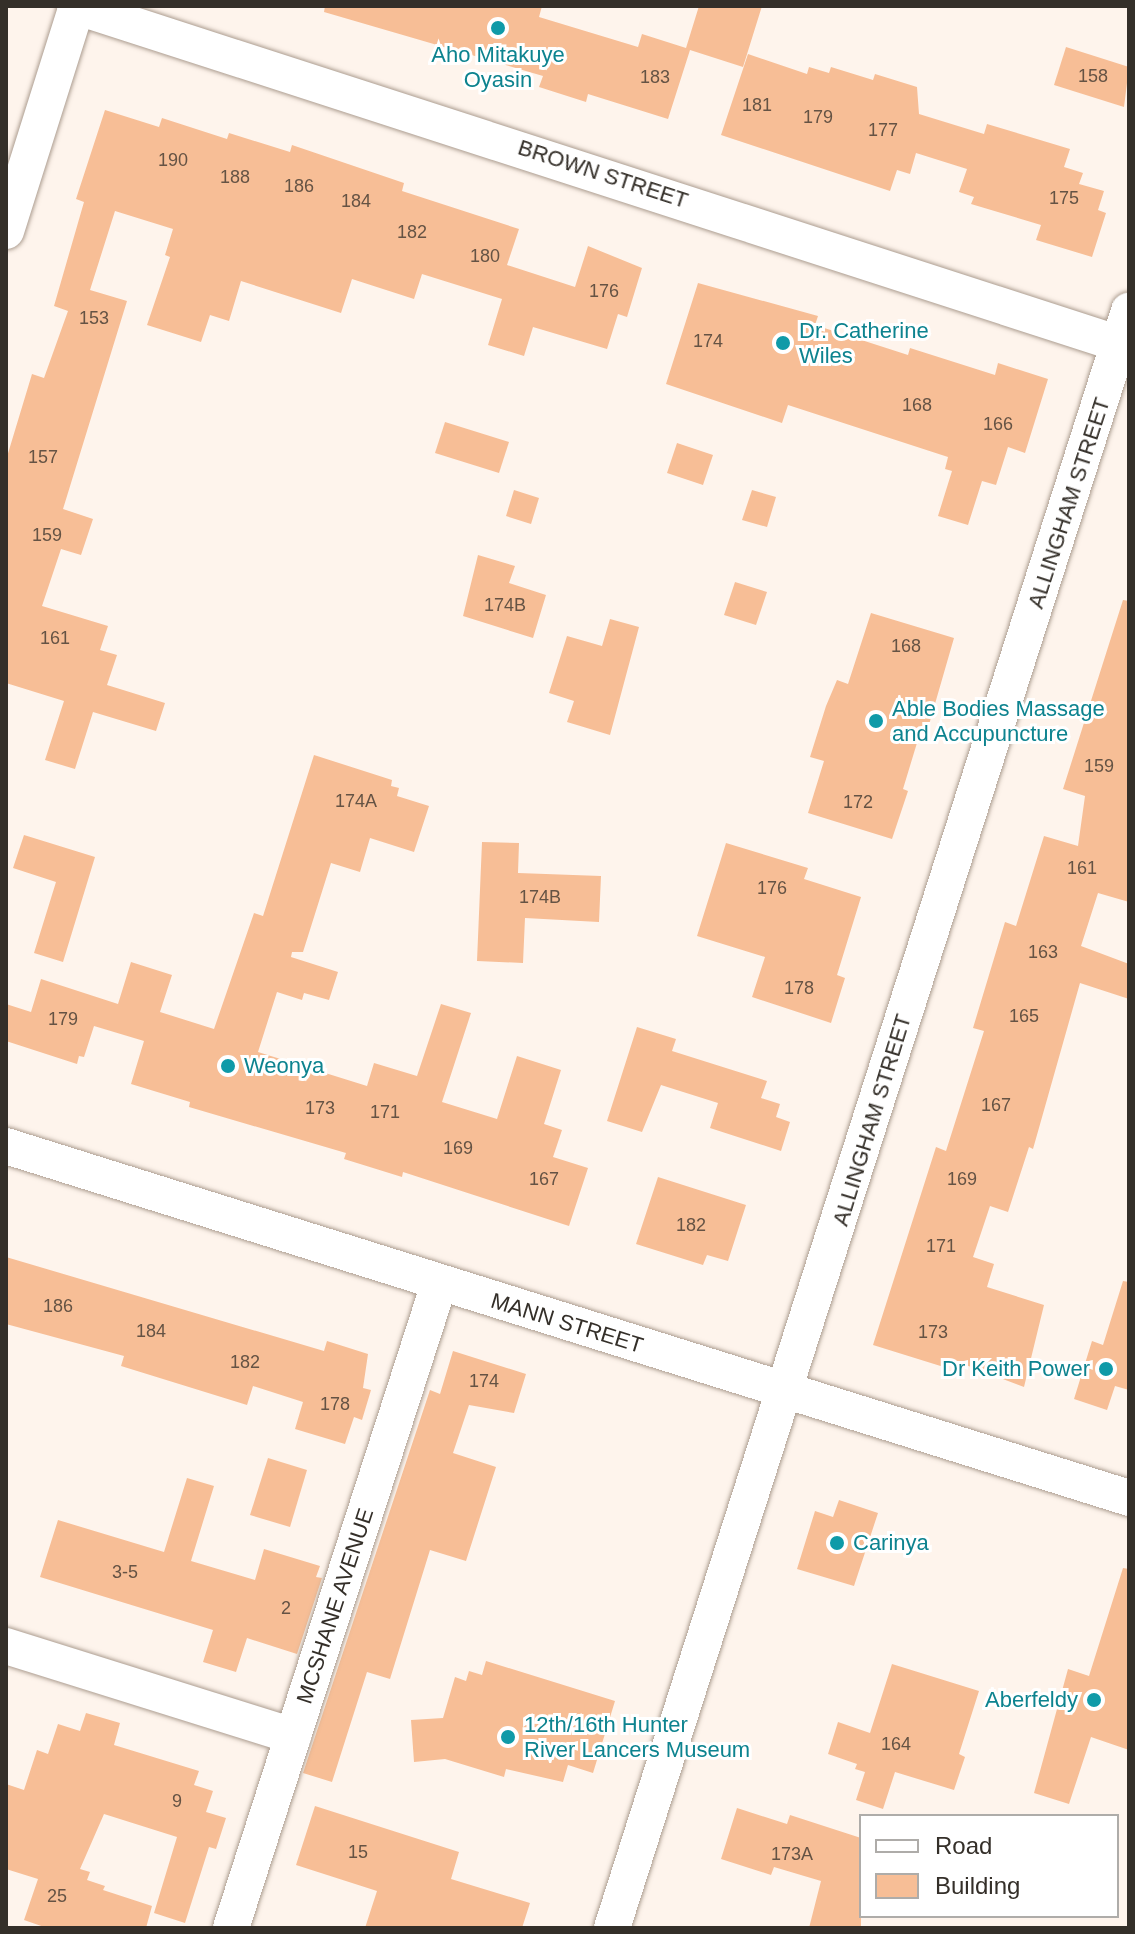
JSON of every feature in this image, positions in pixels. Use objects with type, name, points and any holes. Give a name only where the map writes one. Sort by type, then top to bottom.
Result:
[{"type":"street","points":[[6,231],[76,6]]},
{"type":"street","name":"BROWN STREET","points":[[76,6],[1126,334]]},
{"type":"street","name":"ALLINGHAM STREET","points":[[612,1928],[1126,334]]},
{"type":"street","name":"MANN STREET","points":[[6,1146],[1129,1498]]},
{"type":"street","name":"MCSHANE AVENUE","points":[[231,1928],[439,1284]]},
{"type":"street","points":[[6,1646],[293,1736]]},
{"type":"building","points":[[325,6],[542,6],[539,17],[638,47],[642,34],[686,48],[699,6],[762,6],[743,67],[690,50],[668,119],[588,94],[586,102],[539,87],[543,76],[324,12]]},
{"type":"building","points":[[1066,47],[1129,67],[1124,107],[1054,85]]},
{"type":"building","points":[[748,54],[807,74],[809,67],[829,73],[831,67],[873,80],[875,74],[917,87],[919,114],[984,134],[987,124],[1070,149],[1064,167],[1083,173],[1079,184],[1104,191],[1098,210],[1106,213],[1092,257],[1036,240],[1041,225],[971,204],[974,197],[959,192],[967,169],[916,153],[910,174],[897,170],[890,191],[721,135]]},
{"type":"building","points":[[105,110],[159,127],[162,118],[227,139],[229,133],[290,152],[292,145],[404,183],[402,191],[519,229],[507,265],[575,287],[588,246],[642,268],[627,317],[618,314],[607,349],[533,327],[524,356],[488,345],[502,299],[422,274],[414,299],[352,279],[341,313],[241,281],[229,321],[210,315],[201,342],[147,325],[170,257],[165,255],[173,229],[115,211],[90,290],[127,301],[63,509],[93,519],[81,555],[61,549],[42,606],[108,626],[100,650],[117,655],[107,685],[165,703],[156,731],[93,712],[75,769],[45,760],[64,701],[6,683],[6,460],[32,374],[44,378],[68,311],[54,306],[84,202],[76,199]]},
{"type":"building","points":[[698,283],[818,316],[815,325],[908,355],[910,348],[995,375],[998,363],[1048,379],[1025,453],[1008,447],[996,485],[982,481],[968,525],[938,516],[952,471],[945,469],[948,457],[788,405],[782,423],[666,384]]},
{"type":"building","points":[[445,422],[509,442],[499,473],[435,453]]},
{"type":"building","points":[[677,443],[713,455],[703,485],[667,473]]},
{"type":"building","points":[[514,490],[539,498],[531,524],[506,516]]},
{"type":"building","points":[[752,490],[776,497],[767,527],[742,520]]},
{"type":"building","points":[[478,555],[515,566],[509,583],[546,595],[533,638],[463,616]]},
{"type":"building","points":[[735,582],[767,592],[756,625],[724,615]]},
{"type":"building","points":[[1123,600],[1129,601],[1129,902],[1098,893],[1081,946],[1129,964],[1129,999],[1080,983],[1033,1149],[1029,1147],[1008,1212],[990,1206],[973,1257],[994,1264],[987,1287],[1044,1305],[1024,1387],[950,1359],[947,1368],[873,1345],[936,1147],[946,1151],[984,1031],[973,1028],[1005,922],[1016,926],[1044,836],[1078,846],[1085,796],[1063,789]]},
{"type":"building","points":[[871,613],[954,638],[926,735],[920,733],[903,789],[908,791],[892,839],[808,813],[824,761],[810,757],[826,706],[837,680],[848,684]]},
{"type":"building","points":[[610,619],[639,627],[610,735],[567,722],[574,701],[549,693],[567,636],[602,646]]},
{"type":"building","points":[[314,755],[392,780],[391,786],[399,788],[397,796],[429,806],[414,852],[370,838],[360,872],[331,863],[303,952],[292,952],[291,957],[338,972],[329,1000],[304,993],[302,1000],[277,992],[258,1052],[367,1086],[374,1063],[417,1076],[441,1004],[471,1013],[442,1102],[497,1119],[517,1056],[561,1070],[544,1124],[562,1130],[553,1157],[588,1168],[569,1226],[403,1172],[402,1177],[344,1159],[346,1153],[189,1107],[190,1102],[131,1084],[144,1041],[94,1026],[84,1057],[79,1056],[77,1064],[6,1041],[6,1004],[31,1012],[41,979],[118,1004],[131,962],[172,975],[160,1012],[214,1029],[254,913],[263,916]]},
{"type":"building","points":[[24,835],[95,857],[63,962],[34,953],[56,882],[13,868]]},
{"type":"building","points":[[482,842],[519,843],[518,873],[601,876],[599,922],[525,918],[523,963],[477,961]]},
{"type":"building","points":[[726,843],[808,868],[804,879],[861,897],[837,975],[845,978],[831,1023],[752,997],[765,957],[697,936]]},
{"type":"building","points":[[637,1027],[676,1039],[672,1051],[767,1081],[761,1098],[780,1104],[776,1117],[790,1122],[781,1151],[710,1128],[718,1103],[661,1085],[642,1132],[607,1121]]},
{"type":"building","points":[[658,1177],[746,1205],[728,1261],[707,1255],[703,1265],[636,1244]]},
{"type":"building","points":[[6,1257],[324,1351],[327,1341],[368,1354],[363,1388],[371,1390],[362,1420],[354,1417],[345,1444],[295,1429],[303,1402],[253,1386],[247,1405],[121,1366],[124,1356],[6,1324]]},
{"type":"building","name":"Dr Keith Power","points":[[1123,1281],[1129,1282],[1129,1390],[1115,1386],[1107,1410],[1074,1399],[1092,1341],[1103,1345]]},
{"type":"building","points":[[453,1351],[526,1374],[514,1413],[469,1405],[453,1453],[496,1467],[466,1561],[430,1550],[390,1679],[367,1672],[332,1782],[303,1773],[430,1390],[440,1394]]},
{"type":"building","points":[[268,1458],[307,1470],[290,1527],[250,1515]]},
{"type":"building","points":[[187,1478],[214,1486],[191,1561],[255,1580],[264,1549],[320,1566],[316,1577],[322,1578],[297,1654],[247,1638],[236,1672],[203,1662],[213,1630],[40,1577],[58,1520],[164,1552]]},
{"type":"building","name":"Carinya","points":[[839,1500],[878,1513],[854,1586],[797,1569],[815,1511],[833,1517]]},
{"type":"building","name":"Aberfeldy","points":[[1123,1568],[1129,1569],[1129,1750],[1091,1737],[1069,1804],[1034,1793],[1068,1669],[1089,1676]]},
{"type":"building","name":"12th/16th Hunter River Lancers Museum","points":[[486,1661],[615,1701],[593,1773],[568,1765],[563,1782],[506,1769],[504,1777],[445,1759],[414,1762],[411,1720],[443,1718],[455,1677],[466,1681],[469,1671],[482,1675]]},
{"type":"building","points":[[892,1664],[979,1691],[959,1754],[965,1757],[954,1790],[895,1772],[883,1809],[856,1800],[865,1772],[855,1769],[857,1764],[828,1754],[838,1722],[870,1733]]},
{"type":"building","points":[[86,1713],[120,1723],[114,1745],[199,1771],[194,1785],[213,1791],[206,1812],[226,1818],[216,1849],[209,1847],[185,1923],[154,1913],[177,1837],[104,1814],[80,1869],[90,1872],[87,1880],[105,1886],[103,1890],[152,1906],[146,1928],[47,1928],[24,1920],[38,1879],[6,1869],[6,1784],[24,1790],[37,1750],[48,1754],[58,1724],[80,1731]]},
{"type":"building","points":[[315,1806],[459,1852],[451,1879],[530,1903],[522,1928],[365,1928],[377,1891],[296,1865]]},
{"type":"building","points":[[737,1808],[787,1824],[790,1815],[859,1837],[861,1928],[809,1928],[821,1881],[774,1867],[771,1875],[721,1859]]},
{"type":"place","name":"Aho Mitakuye Oyasin","points":[[498,28]]},
{"type":"place","name":"Dr. Catherine Wiles","points":[[783,343]]},
{"type":"place","name":"Able Bodies Massage and Accupuncture","points":[[876,721]]},
{"type":"place","name":"Weonya","points":[[228,1066]]},
{"type":"place","name":"Dr Keith Power","points":[[1106,1369]]},
{"type":"place","name":"Carinya","points":[[837,1543]]},
{"type":"place","name":"Aberfeldy","points":[[1094,1700]]},
{"type":"place","name":"12th/16th Hunter River Lancers Museum","points":[[508,1737]]}]
